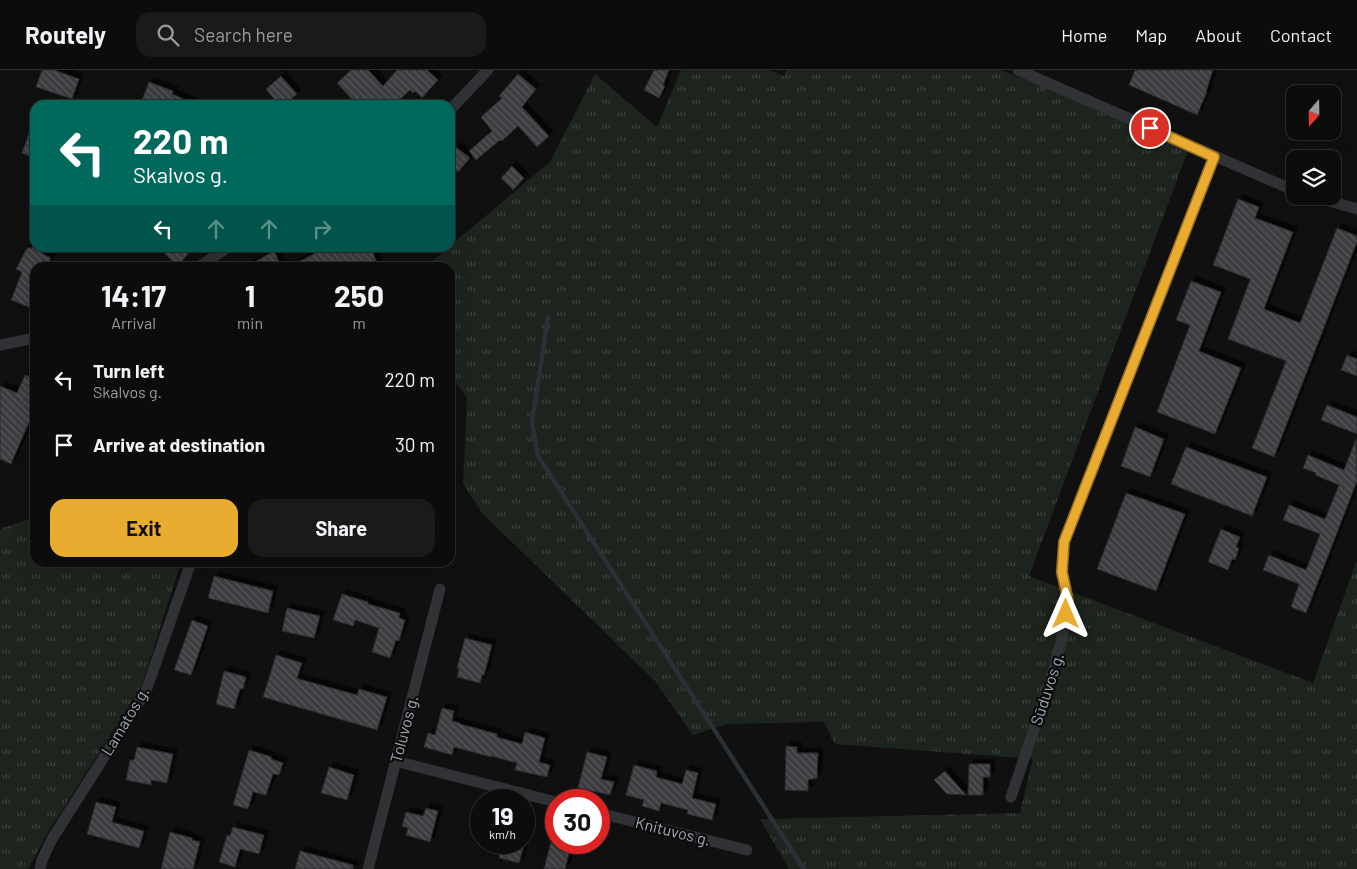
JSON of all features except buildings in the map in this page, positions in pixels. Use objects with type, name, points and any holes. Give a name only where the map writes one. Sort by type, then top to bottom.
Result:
[{"type":"street","points":[[455,105],[488,70]]},
{"type":"street","points":[[1018,70],[1286,187]]},
{"type":"street","name":"Sūduvos g.","points":[[1011,797],[1051,679],[1061,643],[1068,600],[1062,572],[1064,542],[1214,157]]},
{"type":"street","points":[[1341,204],[1357,209]]},
{"type":"street","points":[[206,262],[221,252]]},
{"type":"street","points":[[0,345],[30,339]]},
{"type":"street","name":"Lamatos g.","points":[[40,869],[52,839],[146,691],[188,567]]},
{"type":"street","name":"Toluvos g.","points":[[368,869],[440,589]]},
{"type":"street","points":[[395,761],[545,799]]},
{"type":"street","name":"Knituvos g.","points":[[610,816],[747,850]]},
{"type":"green space","points":[[681,70],[768,70],[784,76],[786,70],[1000,70],[1189,148],[1029,576],[1313,683],[1357,560],[1357,869],[789,869],[760,819],[1020,813],[1033,759],[835,744],[824,722],[727,724],[693,735],[655,681],[482,513],[463,484],[467,398],[455,382],[455,262],[431,262],[443,252],[455,252],[455,242],[550,162],[595,74],[657,127]]},
{"type":"green space","points":[[30,519],[30,567],[180,567],[141,687],[47,834],[28,869],[0,869],[0,529]]},
{"type":"waterway","points":[[548,317],[532,423],[538,456],[804,869]]},
{"type":"route","points":[[1066,614],[1068,600],[1062,572],[1064,542],[1214,157],[1150,128]]}]
